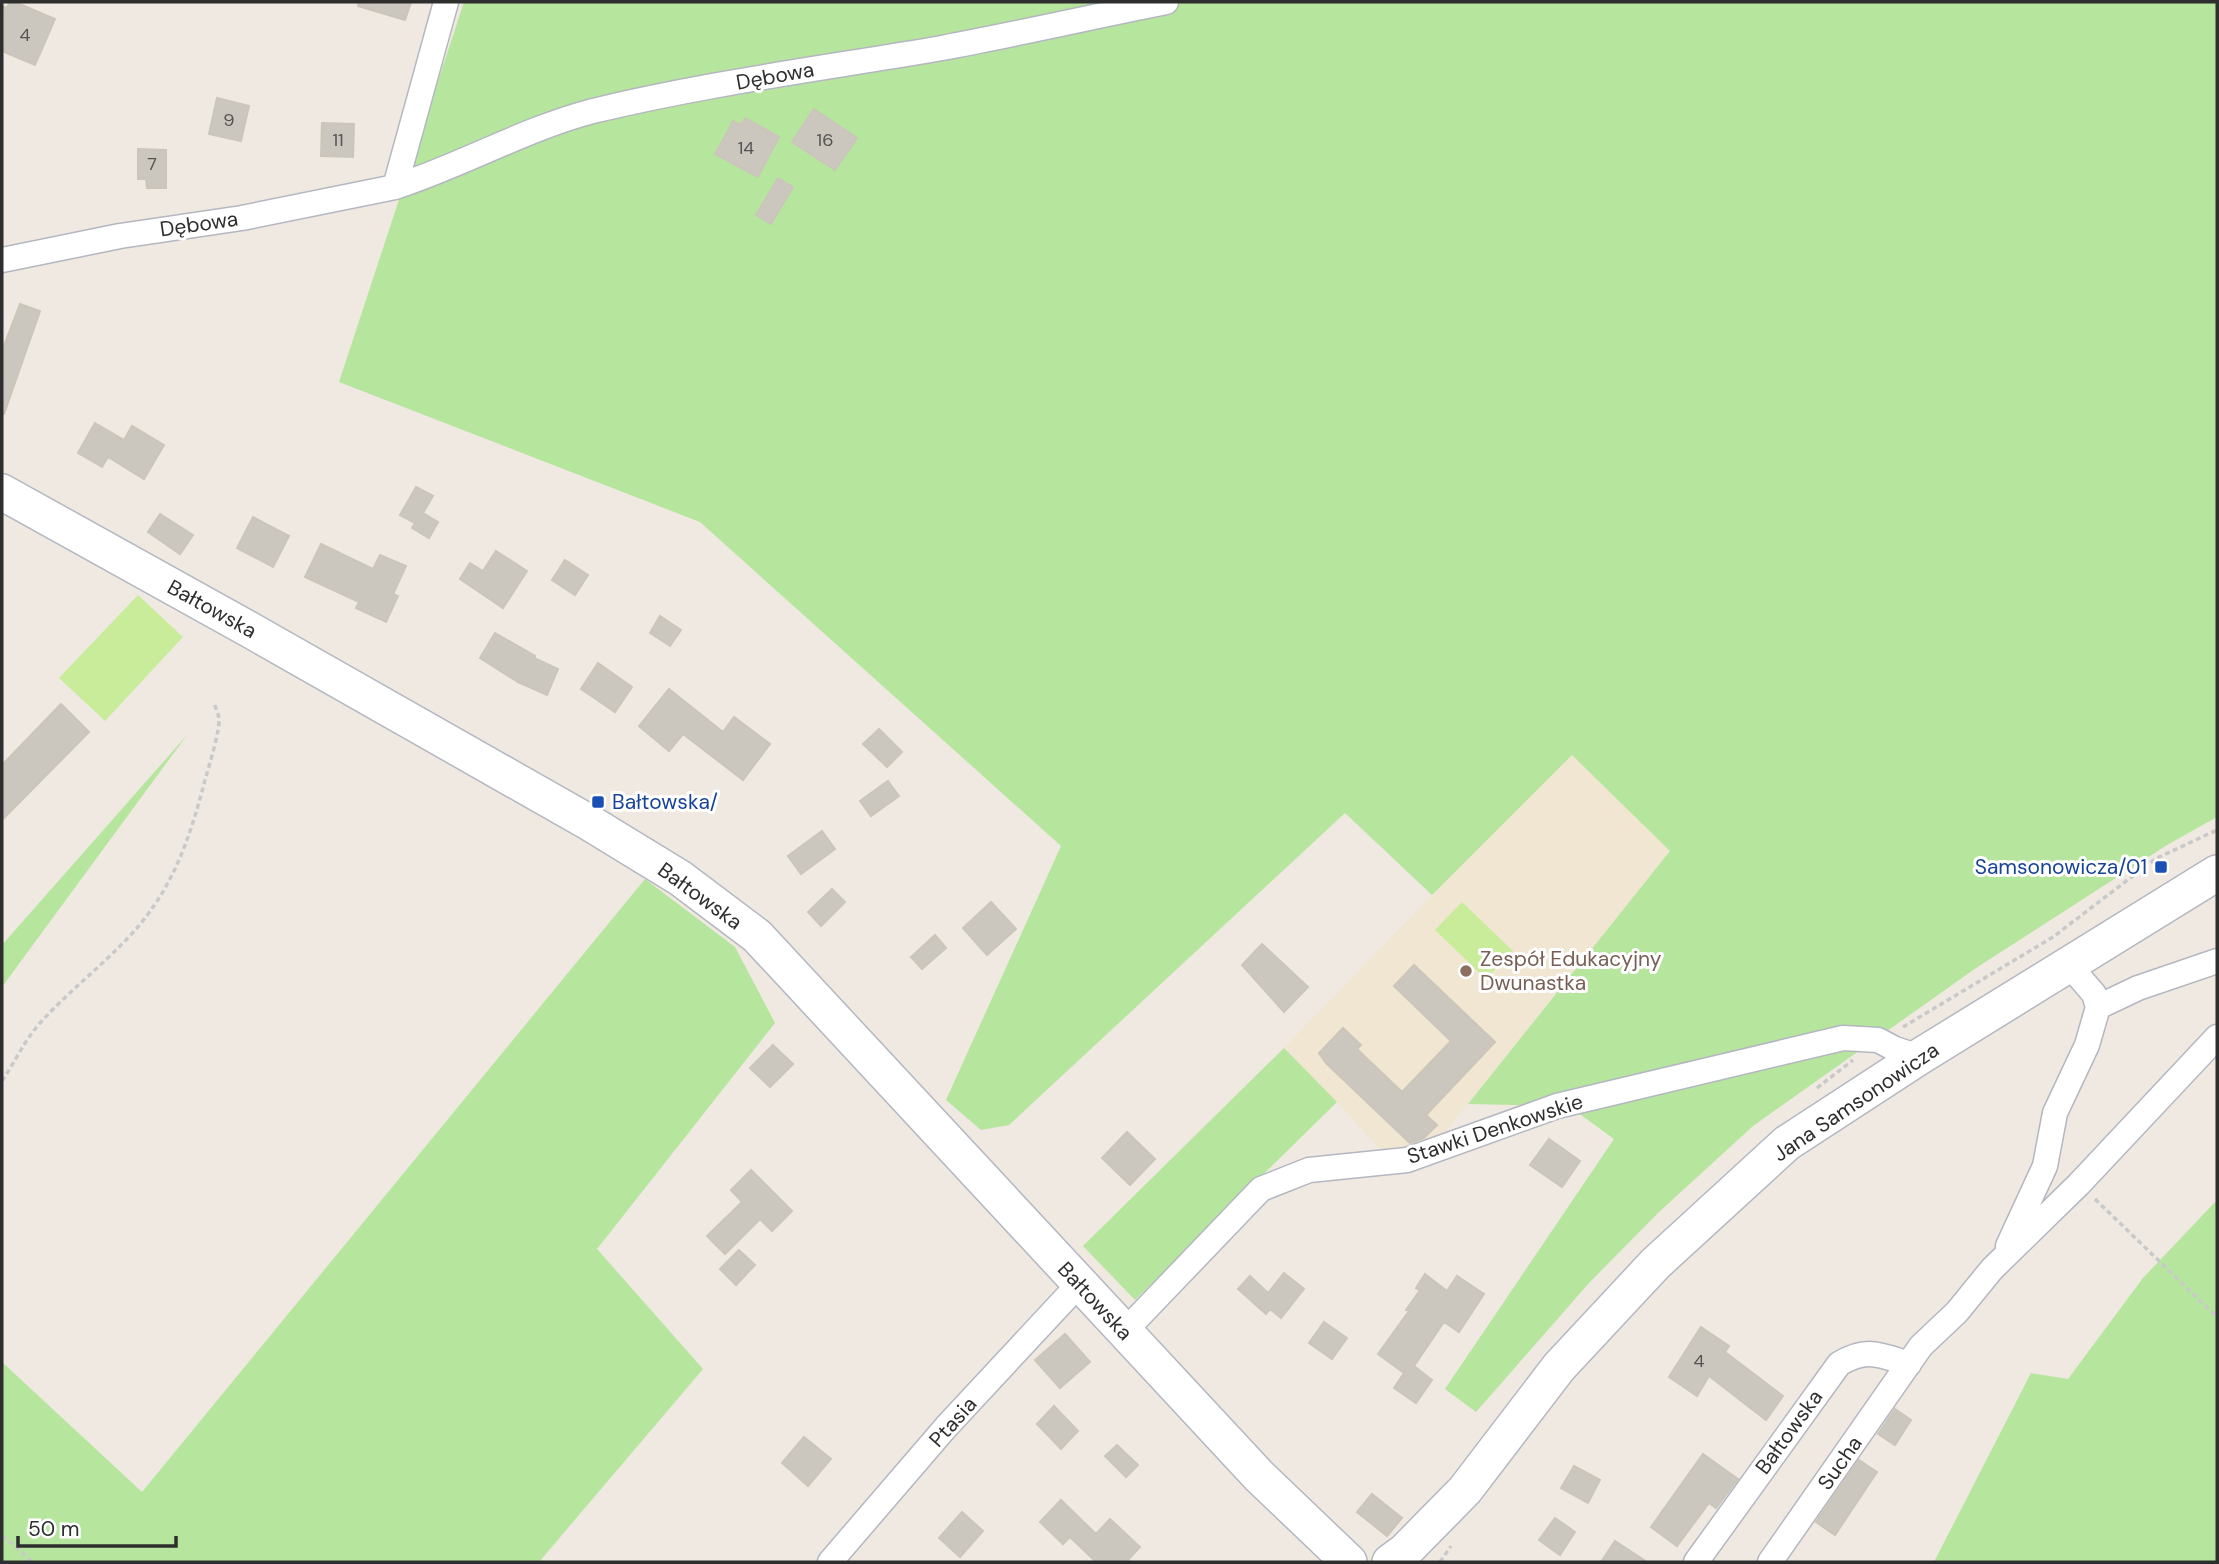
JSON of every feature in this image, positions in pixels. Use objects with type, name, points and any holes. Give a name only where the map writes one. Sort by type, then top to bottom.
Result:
[{"type":"main road","name":"Bałtowska","points":[[2,492],[500,771],[680,878],[757,936],[1259,1476],[1349,1562]]},
{"type":"main road","name":"Jana Samsonowicza","points":[[1390,1562],[1405,1551],[1465,1490],[1559,1367],[1655,1264],[1787,1143],[1919,1057],[2217,873]]},
{"type":"main road","name":"Bałtowska","points":[[1259,1476],[1317,1562]]},
{"type":"main road","name":"Jana Samsonowicza","points":[[1426,1562],[1465,1490]]},
{"type":"street","points":[[395,187],[446,2]]},
{"type":"street","name":"Dębowa","points":[[2,260],[120,236],[242,218],[395,187],[533,129],[591,112],[682,91],[945,47],[1166,2]]},
{"type":"street","points":[[2098,1007],[2138,988],[2217,961]]},
{"type":"street","points":[[1992,1269],[2008,1247],[2045,1166],[2055,1113],[2087,1045],[2098,1007],[2094,994],[2069,965]]},
{"type":"street","points":[[1992,1269],[2079,1184],[2217,1037]]},
{"type":"street","name":"Stawki Denkowskie","points":[[1124,1332],[1261,1189],[1308,1170],[1407,1160],[1557,1106],[1843,1038],[1878,1040],[1919,1057]]},
{"type":"street","name":"Sucha","points":[[1770,1562],[1921,1346],[1957,1312],[1992,1269]]},
{"type":"street","name":"Ptasia","points":[[830,1562],[946,1427],[1079,1284]]},
{"type":"street","name":"Bałtowska","points":[[1696,1562],[1839,1364],[1853,1355],[1871,1353],[1909,1364]]},
{"type":"path","points":[[2,1081],[22,1046],[41,1022],[127,940],[156,903],[173,874],[185,851],[213,750],[219,719],[214,702]]},
{"type":"path","points":[[2079,1184],[2217,1317]]},
{"type":"path","points":[[2,1536],[32,1562]]},
{"type":"path","points":[[1440,1562],[1454,1541]]},
{"type":"shaded area","name":"Zespół Edukacyjny Dwunastka","points":[[1572,754],[1670,851],[1440,1138],[1415,1148],[1384,1154],[1284,1048]]},
{"type":"green space","points":[[464,2],[2217,2],[2217,817],[2167,845],[1976,968],[1753,1126],[1658,1213],[1589,1283],[1476,1412],[1445,1389],[1614,1139],[1581,1115],[1557,1106],[1468,1104],[1670,851],[1572,755],[1432,895],[1345,813],[1009,1125],[981,1130],[946,1100],[1061,846],[700,522],[339,382]]},
{"type":"green space","points":[[138,595],[183,637],[105,721],[59,678]]},
{"type":"green space","points":[[187,735],[2,987],[2,945]]},
{"type":"green space","points":[[645,879],[735,947],[775,1023],[597,1249],[703,1369],[539,1562],[2,1562],[2,1362],[142,1492]]},
{"type":"green space","points":[[1462,902],[1513,951],[1486,979],[1435,930]]},
{"type":"green space","points":[[1284,1048],[1337,1102],[1135,1300],[1083,1246]]},
{"type":"green space","points":[[2217,1200],[2217,1562],[1934,1562],[2031,1373],[2068,1379],[2143,1278]]},
{"type":"building","points":[[10,2],[55,19],[35,65],[2,51],[2,6],[7,8]]},
{"type":"building","points":[[359,2],[411,2],[405,20],[358,6]]},
{"type":"building","points":[[217,98],[249,106],[241,141],[209,134]]},
{"type":"building","points":[[814,109],[857,138],[835,170],[792,142]]},
{"type":"building","points":[[745,118],[779,137],[758,177],[715,154],[733,121],[741,125]]},
{"type":"building","points":[[322,123],[354,124],[353,157],[321,156]]},
{"type":"building","points":[[138,149],[166,150],[166,188],[147,188],[146,179],[138,179]]},
{"type":"building","points":[[778,178],[793,187],[771,224],[756,215]]},
{"type":"building","points":[[20,304],[40,311],[2,414],[2,351]]},
{"type":"building","points":[[95,423],[124,440],[132,426],[164,445],[144,479],[108,457],[102,467],[78,453]]},
{"type":"building","points":[[416,487],[433,496],[423,513],[438,522],[429,538],[412,528],[415,523],[400,515]]},
{"type":"building","points":[[160,514],[193,535],[180,554],[148,532]]},
{"type":"building","points":[[253,517],[289,536],[273,567],[237,548]]},
{"type":"building","points":[[321,544],[373,569],[380,555],[406,566],[393,594],[398,596],[386,622],[356,608],[359,602],[305,577]]},
{"type":"building","points":[[496,551],[527,571],[503,608],[460,579],[470,563],[483,571]]},
{"type":"building","points":[[565,560],[588,575],[575,595],[552,580]]},
{"type":"building","points":[[660,616],[681,630],[670,646],[650,633]]},
{"type":"building","points":[[495,633],[535,656],[534,658],[558,669],[547,695],[518,682],[480,658]]},
{"type":"building","points":[[598,663],[632,687],[615,712],[581,689]]},
{"type":"building","points":[[669,689],[723,732],[734,717],[770,744],[743,780],[683,734],[669,751],[639,726]]},
{"type":"building","points":[[61,704],[89,732],[2,820],[2,765]]},
{"type":"building","points":[[879,729],[902,752],[887,767],[863,744]]},
{"type":"building","points":[[888,781],[899,796],[871,816],[860,801]]},
{"type":"building","points":[[822,831],[835,849],[801,874],[788,856]]},
{"type":"building","points":[[832,889],[845,902],[821,926],[808,912]]},
{"type":"building","points":[[991,902],[1016,929],[987,955],[963,928]]},
{"type":"building","points":[[935,935],[946,948],[922,969],[911,957]]},
{"type":"building","points":[[1262,944],[1308,987],[1284,1012],[1242,965]]},
{"type":"building","points":[[1414,965],[1495,1042],[1426,1115],[1437,1125],[1424,1138],[1410,1143],[1326,1063],[1319,1053],[1343,1028],[1361,1045],[1357,1049],[1402,1092],[1451,1041],[1394,986]]},
{"type":"building","points":[[773,1045],[793,1064],[770,1087],[750,1068]]},
{"type":"building","points":[[1127,1132],[1155,1159],[1130,1185],[1102,1158]]},
{"type":"building","points":[[1549,1139],[1580,1161],[1562,1187],[1530,1165]]},
{"type":"building","points":[[751,1170],[792,1211],[772,1231],[760,1219],[725,1254],[707,1236],[742,1202],[731,1190]]},
{"type":"building","points":[[739,1250],[755,1265],[736,1285],[720,1269]]},
{"type":"building","points":[[1284,1273],[1304,1289],[1281,1318],[1270,1309],[1266,1314],[1238,1289],[1250,1276],[1268,1293]]},
{"type":"building","points":[[1425,1274],[1447,1291],[1457,1276],[1484,1294],[1459,1332],[1444,1322],[1414,1366],[1432,1380],[1416,1403],[1394,1388],[1404,1373],[1378,1354],[1409,1311],[1406,1310],[1420,1290],[1416,1288]]},
{"type":"building","points":[[1324,1322],[1347,1338],[1332,1359],[1309,1343]]},
{"type":"building","points":[[1701,1327],[1729,1346],[1725,1352],[1783,1396],[1766,1420],[1709,1376],[1697,1396],[1669,1377]]},
{"type":"building","points":[[1065,1334],[1090,1362],[1060,1388],[1035,1360]]},
{"type":"building","points":[[1054,1406],[1078,1431],[1061,1449],[1037,1424]]},
{"type":"building","points":[[1895,1409],[1911,1420],[1895,1445],[1878,1434]]},
{"type":"building","points":[[804,1437],[831,1459],[808,1486],[782,1463]]},
{"type":"building","points":[[1117,1445],[1138,1465],[1126,1477],[1105,1456]]},
{"type":"building","points":[[1703,1454],[1738,1479],[1716,1508],[1709,1503],[1677,1546],[1651,1527]]},
{"type":"building","points":[[1859,1460],[1877,1472],[1835,1535],[1816,1522]]},
{"type":"building","points":[[1574,1466],[1600,1480],[1588,1503],[1561,1488]]},
{"type":"building","points":[[1372,1494],[1402,1518],[1387,1536],[1357,1512]]},
{"type":"building","points":[[1061,1500],[1096,1534],[1110,1519],[1140,1547],[1126,1562],[1096,1562],[1070,1537],[1063,1544],[1040,1522]]},
{"type":"building","points":[[962,1512],[983,1531],[960,1557],[939,1538]]},
{"type":"building","points":[[1555,1518],[1575,1532],[1560,1555],[1539,1540]]},
{"type":"building","points":[[1615,1541],[1647,1562],[1601,1562]]},
{"type":"place","name":"Bałtowska/","points":[[598,802]]},
{"type":"place","name":"Samsonowicza/01","points":[[2161,867]]},
{"type":"place","name":"Zespół Edukacyjny Dwunastka","points":[[1466,971]]}]
